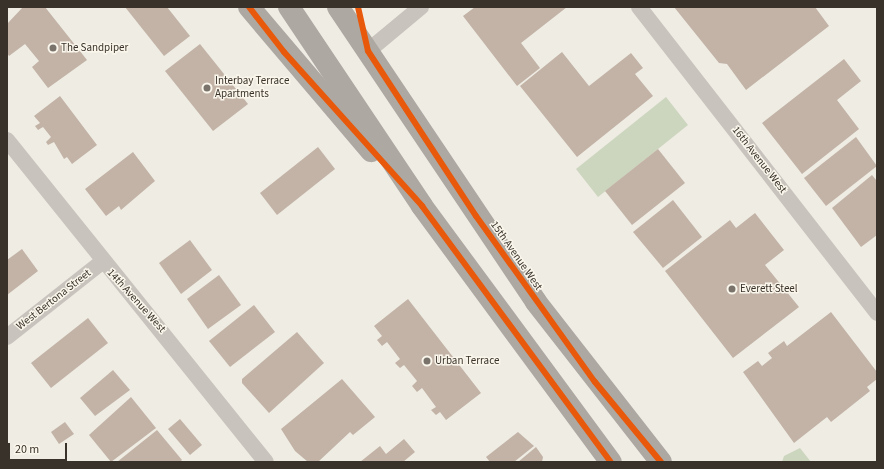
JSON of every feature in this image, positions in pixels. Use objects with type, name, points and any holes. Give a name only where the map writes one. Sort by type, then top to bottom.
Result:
[{"type":"main road","points":[[249,7],[284,52],[422,206]]},
{"type":"main road","points":[[289,7],[422,206],[611,462]]},
{"type":"main road","name":"15th Avenue West","points":[[338,7],[536,302],[661,462]]},
{"type":"main road","points":[[358,7],[368,51]]},
{"type":"street","points":[[368,51],[421,7]]},
{"type":"street","name":"16th Avenue West","points":[[640,7],[874,304]]},
{"type":"street","name":"14th Avenue West","points":[[7,140],[102,262],[152,318],[266,462]]},
{"type":"street","name":"West Bertona Street","points":[[7,338],[102,262]]},
{"type":"green space","points":[[666,97],[688,125],[598,197],[576,169]]},
{"type":"green space","points":[[800,448],[811,462],[782,462],[784,456]]},
{"type":"building","name":"The Sandpiper","points":[[23,7],[45,7],[87,60],[48,88],[32,67],[39,61],[25,44],[9,56],[7,53],[7,24]]},
{"type":"building","points":[[125,7],[167,7],[190,36],[164,56]]},
{"type":"building","points":[[475,7],[567,7],[521,43],[540,68],[517,86],[463,16]]},
{"type":"building","points":[[674,7],[815,7],[829,26],[746,90],[727,64],[719,63]]},
{"type":"building","name":"Interbay Terrace Apartments","points":[[200,44],[248,104],[213,131],[165,71]]},
{"type":"building","points":[[562,52],[589,86],[631,53],[643,68],[635,74],[653,96],[577,157],[520,86]]},
{"type":"building","points":[[844,59],[861,81],[837,100],[859,129],[802,174],[762,123]]},
{"type":"building","points":[[60,96],[97,145],[72,164],[67,157],[64,159],[54,142],[48,145],[46,142],[51,137],[43,127],[38,130],[35,126],[40,123],[34,116]]},
{"type":"building","points":[[856,137],[877,166],[826,206],[804,178]]},
{"type":"building","points":[[318,147],[335,169],[277,215],[260,193]]},
{"type":"building","points":[[658,149],[685,183],[632,225],[605,191]]},
{"type":"building","points":[[133,152],[155,181],[121,210],[119,206],[106,216],[85,189]]},
{"type":"building","points":[[872,175],[877,181],[877,235],[861,247],[832,208]]},
{"type":"building","points":[[673,200],[702,237],[663,268],[633,232]]},
{"type":"building","name":"Everett Steel","points":[[755,213],[784,250],[765,265],[799,307],[733,358],[665,271],[730,220],[736,228]]},
{"type":"building","points":[[190,240],[212,270],[181,294],[159,263]]},
{"type":"building","points":[[22,249],[38,271],[7,295],[7,260]]},
{"type":"building","points":[[219,275],[241,305],[208,329],[187,299]]},
{"type":"building","name":"Urban Terrace","points":[[408,299],[481,393],[446,420],[440,412],[436,415],[431,410],[436,407],[422,388],[417,392],[412,386],[417,381],[404,365],[400,368],[395,363],[400,359],[387,342],[382,346],[377,340],[382,336],[374,326]]},
{"type":"building","points":[[254,305],[275,332],[230,367],[209,341]]},
{"type":"building","points":[[831,312],[877,372],[877,379],[867,387],[870,391],[831,422],[827,417],[794,443],[743,372],[758,361],[762,366],[772,358],[768,353],[784,341],[787,346]]},
{"type":"building","points":[[88,318],[108,343],[51,388],[31,363]]},
{"type":"building","points":[[297,332],[324,363],[269,413],[242,383],[242,379]]},
{"type":"building","points":[[113,370],[130,390],[95,416],[80,398]]},
{"type":"building","points":[[342,379],[375,417],[353,435],[350,432],[318,462],[308,462],[295,451],[281,429]]},
{"type":"building","points":[[131,397],[156,428],[111,462],[89,435]]},
{"type":"building","points":[[180,419],[202,445],[190,455],[168,429]]},
{"type":"building","points":[[65,422],[74,434],[59,444],[51,432]]},
{"type":"building","points":[[157,430],[182,460],[180,462],[117,462]]},
{"type":"building","points":[[518,432],[534,446],[514,462],[490,462],[486,457]]},
{"type":"building","points":[[404,439],[415,452],[403,462],[360,462],[380,446],[386,454]]},
{"type":"building","points":[[536,447],[543,457],[542,462],[518,462]]},
{"type":"cycle path","points":[[249,7],[284,52],[422,206],[611,462]]},
{"type":"cycle path","points":[[358,7],[368,51],[476,216],[595,382],[661,462]]},
{"type":"place","name":"The Sandpiper","points":[[53,48]]},
{"type":"place","name":"Interbay Terrace Apartments","points":[[207,88]]},
{"type":"place","name":"Everett Steel","points":[[732,289]]},
{"type":"place","name":"Urban Terrace","points":[[427,361]]}]
